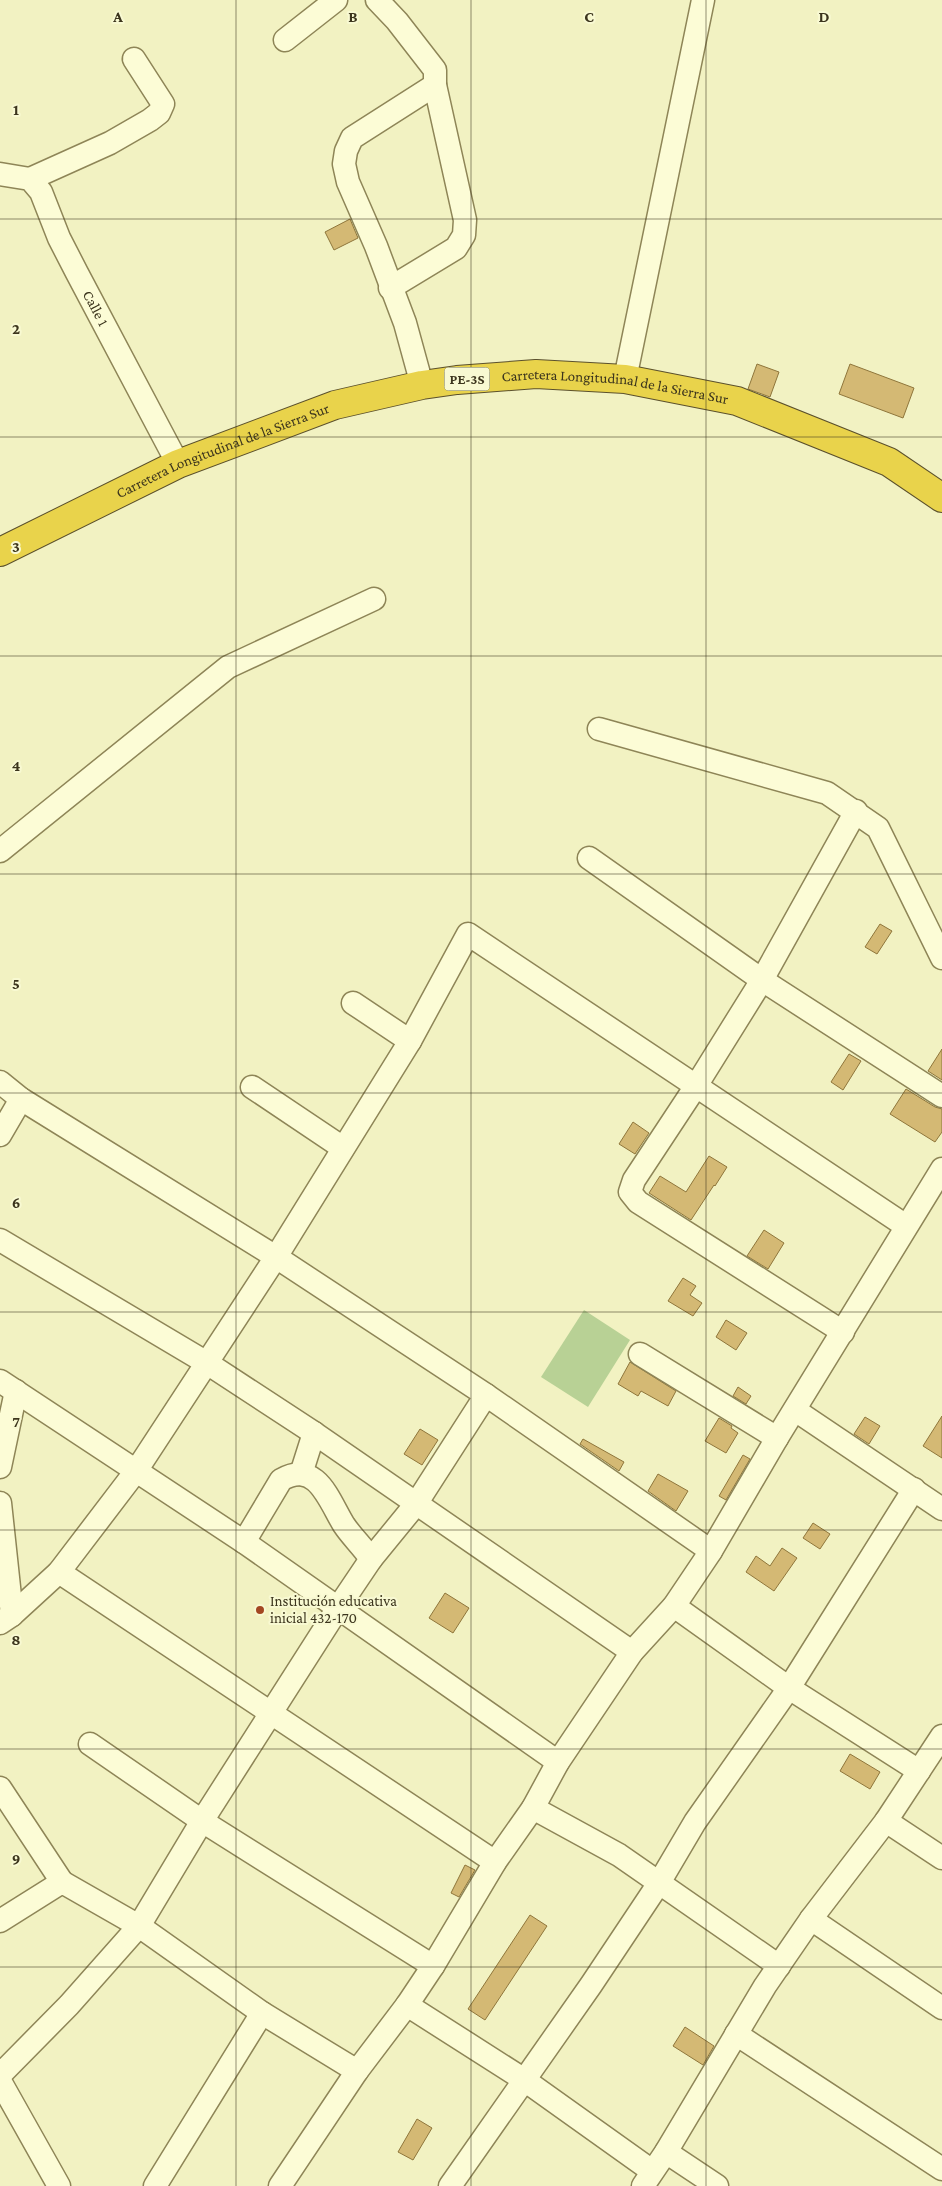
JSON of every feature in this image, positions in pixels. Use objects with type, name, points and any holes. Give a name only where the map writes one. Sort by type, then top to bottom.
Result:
[{"type":"highway","name":"Carretera Longitudinal de la Sierra Sur","points":[[0,552],[178,464],[335,405],[422,385],[457,380],[536,374],[625,379],[737,401],[889,462],[942,498]]},
{"type":"street","points":[[285,40],[336,0]]},
{"type":"street","points":[[377,0],[397,20],[434,70],[465,220],[464,235],[456,248],[390,288]]},
{"type":"street","points":[[625,379],[703,0]]},
{"type":"street","points":[[0,174],[30,179],[110,143],[159,113],[163,104],[134,59]]},
{"type":"street","points":[[422,385],[405,323],[390,288],[376,246],[348,182],[344,164],[346,151],[352,138],[436,85]]},
{"type":"street","name":"Calle 1","points":[[30,179],[41,192],[59,238],[76,274],[178,464]]},
{"type":"street","points":[[0,851],[228,667],[374,599]]},
{"type":"street","points":[[599,729],[827,793],[856,811],[878,828],[942,958]]},
{"type":"street","points":[[843,1332],[638,1202],[630,1192],[634,1180],[696,1086],[762,980],[856,811]]},
{"type":"street","points":[[589,858],[762,980],[942,1096]]},
{"type":"street","points":[[6,1619],[59,1572],[136,1471],[276,1257],[410,1041],[468,934],[906,1226]]},
{"type":"street","points":[[353,1004],[410,1041]]},
{"type":"street","points":[[0,1082],[21,1099],[276,1257],[486,1395],[711,1551]]},
{"type":"street","points":[[252,1087],[343,1148]]},
{"type":"street","points":[[0,1135],[21,1099]]},
{"type":"street","points":[[280,2186],[357,2071],[433,1966],[495,1862],[533,1808],[558,1762],[632,1652],[674,1606],[711,1551],[776,1438],[942,1169]]},
{"type":"street","points":[[0,1240],[207,1363],[314,1433],[632,1652]]},
{"type":"street","points":[[640,1354],[776,1438]]},
{"type":"street","points":[[0,1467],[8,1386],[244,1542],[558,1762]]},
{"type":"street","points":[[0,2075],[68,2005],[139,1926],[202,1821],[273,1713],[338,1608],[371,1559],[416,1504],[486,1395]]},
{"type":"street","points":[[795,1410],[914,1489],[942,1510]]},
{"type":"street","points":[[301,1474],[314,1433]]},
{"type":"street","points":[[244,1542],[281,1480],[291,1475],[301,1474],[315,1480],[326,1492],[344,1526],[371,1559]]},
{"type":"street","points":[[450,2186],[523,2079],[591,1985],[659,1883],[695,1822],[789,1688],[914,1489]]},
{"type":"street","points":[[0,1503],[6,1619]]},
{"type":"street","points":[[59,1572],[495,1862]]},
{"type":"street","points":[[674,1606],[789,1688],[919,1771]]},
{"type":"street","points":[[407,2004],[523,2079],[648,2178],[666,2152],[779,1966],[811,1919],[886,1821],[942,1736]]},
{"type":"street","points":[[90,1744],[202,1821],[433,1966]]},
{"type":"street","points":[[0,1788],[62,1882],[139,1926],[262,2013],[357,2071]]},
{"type":"street","points":[[533,1808],[618,1855],[779,1966]]},
{"type":"street","points":[[886,1821],[942,1858]]},
{"type":"street","points":[[0,1920],[62,1882]]},
{"type":"street","points":[[811,1919],[942,2008]]},
{"type":"street","points":[[154,2186],[262,2013]]},
{"type":"street","points":[[736,2034],[942,2169]]},
{"type":"street","points":[[0,2081],[59,2186]]},
{"type":"street","points":[[666,2152],[717,2186]]},
{"type":"green space","points":[[584,1310],[630,1340],[588,1407],[541,1377]]},
{"type":"building","points":[[350,219],[358,238],[334,250],[325,232]]},
{"type":"building","points":[[757,364],[779,372],[770,397],[748,389]]},
{"type":"building","points":[[850,364],[914,388],[903,418],[839,394]]},
{"type":"building","points":[[880,924],[892,931],[877,954],[865,947]]},
{"type":"building","points":[[942,1049],[942,1080],[928,1071]]},
{"type":"building","points":[[849,1054],[861,1061],[843,1090],[831,1082]]},
{"type":"building","points":[[906,1089],[935,1107],[942,1109],[942,1132],[935,1142],[890,1114]]},
{"type":"building","points":[[633,1122],[649,1133],[635,1154],[619,1144]]},
{"type":"building","points":[[709,1156],[727,1167],[691,1220],[649,1193],[660,1176],[686,1192]]},
{"type":"building","points":[[764,1230],[784,1243],[768,1269],[747,1256]]},
{"type":"building","points":[[683,1278],[696,1286],[690,1295],[702,1303],[693,1316],[668,1301]]},
{"type":"building","points":[[726,1320],[747,1333],[736,1350],[716,1337]]},
{"type":"building","points":[[630,1362],[676,1391],[668,1406],[641,1391],[638,1396],[618,1384]]},
{"type":"building","points":[[738,1387],[751,1396],[746,1404],[733,1396]]},
{"type":"building","points":[[942,1416],[942,1458],[923,1446]]},
{"type":"building","points":[[865,1417],[880,1426],[869,1444],[854,1434]]},
{"type":"building","points":[[719,1418],[732,1426],[731,1428],[738,1433],[726,1453],[705,1441]]},
{"type":"building","points":[[420,1429],[438,1440],[422,1465],[404,1454]]},
{"type":"building","points":[[583,1439],[624,1462],[619,1471],[580,1444]]},
{"type":"building","points":[[743,1455],[750,1459],[726,1500],[719,1496]]},
{"type":"building","points":[[658,1474],[688,1491],[676,1511],[648,1491]]},
{"type":"building","points":[[813,1523],[830,1534],[820,1549],[803,1538]]},
{"type":"building","points":[[782,1548],[797,1558],[774,1591],[746,1572],[756,1556],[770,1566]]},
{"type":"building","points":[[445,1593],[469,1608],[453,1633],[429,1618]]},
{"type":"building","points":[[850,1754],[880,1772],[870,1789],[840,1771]]},
{"type":"building","points":[[465,1865],[475,1870],[459,1897],[451,1893]]},
{"type":"building","points":[[530,1915],[547,1926],[485,2020],[468,2009]]},
{"type":"building","points":[[685,2027],[714,2046],[703,2065],[673,2046]]},
{"type":"building","points":[[417,2119],[432,2128],[413,2160],[398,2152]]},
{"type":"place","name":"Institución educativa inicial 432-170","points":[[260,1610]]}]
